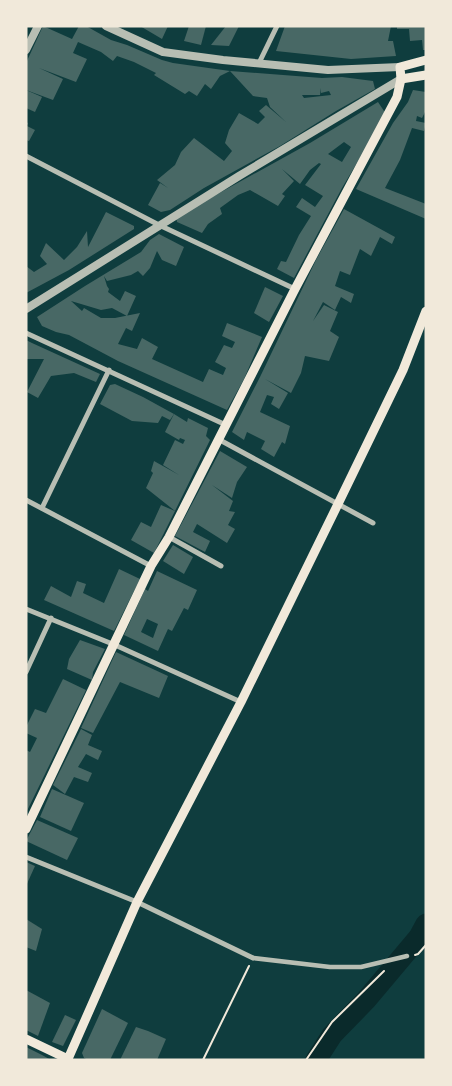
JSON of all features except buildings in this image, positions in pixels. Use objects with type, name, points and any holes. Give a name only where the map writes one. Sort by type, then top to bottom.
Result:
[{"type":"main road","points":[[26,829],[151,566],[169,537],[295,289],[397,97],[401,79],[400,67],[426,60]]},
{"type":"main road","points":[[401,79],[426,75]]},
{"type":"main road","points":[[26,1039],[69,1059],[137,902],[242,702],[403,370],[426,311]]},
{"type":"street","points":[[26,50],[38,26]]},
{"type":"street","points":[[106,26],[133,40],[163,52],[328,70],[400,67]]},
{"type":"street","points":[[259,63],[277,26]]},
{"type":"street","points":[[26,309],[401,79]]},
{"type":"street","points":[[26,156],[160,226],[295,289]]},
{"type":"street","points":[[26,333],[226,425]]},
{"type":"street","points":[[42,508],[109,370]]},
{"type":"street","points":[[218,439],[373,523]]},
{"type":"street","points":[[26,500],[151,566]]},
{"type":"street","points":[[169,537],[221,566]]},
{"type":"street","points":[[26,609],[115,645],[242,702]]},
{"type":"street","points":[[26,672],[51,618]]},
{"type":"street","points":[[26,856],[137,902],[253,958],[338,967],[361,967],[408,956]]},
{"type":"path","points":[[408,956],[418,954],[426,945]]},
{"type":"path","points":[[203,1060],[253,958]]},
{"type":"path","points":[[306,1060],[332,1022],[397,959]]},
{"type":"waterway","points":[[316,1060],[332,1035],[366,1000],[419,937],[426,924]]}]
